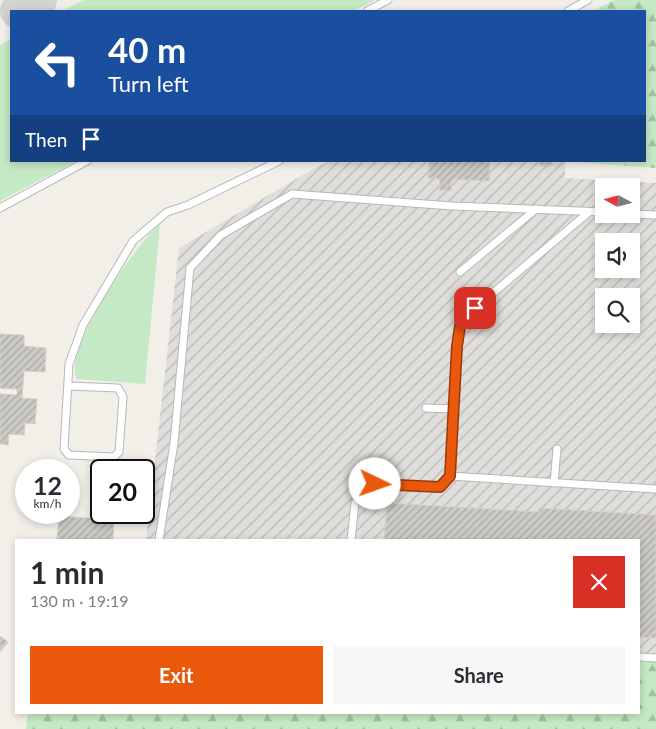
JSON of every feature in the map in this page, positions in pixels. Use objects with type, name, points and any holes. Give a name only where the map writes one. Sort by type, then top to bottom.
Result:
[{"type":"lane","points":[[370,10],[388,0]]},
{"type":"lane","points":[[570,10],[588,0]]},
{"type":"lane","points":[[0,208],[85,162]]},
{"type":"lane","points":[[68,386],[118,388],[123,397],[119,452],[114,457],[69,455],[64,449],[68,386],[70,364],[84,325],[133,241],[167,212],[277,162]]},
{"type":"lane","points":[[159,539],[174,443],[190,268],[221,234],[292,194],[452,206],[595,212]]},
{"type":"lane","points":[[460,272],[536,209]]},
{"type":"lane","points":[[375,484],[440,487],[450,476],[457,346],[461,320],[589,212]]},
{"type":"lane","points":[[640,214],[656,215]]},
{"type":"lane","points":[[426,408],[454,409]]},
{"type":"lane","points":[[554,483],[557,450]]},
{"type":"lane","points":[[450,476],[656,489]]},
{"type":"lane","points":[[352,539],[355,503]]},
{"type":"lane","points":[[640,657],[656,658]]},
{"type":"shaded area","points":[[328,162],[565,162],[565,178],[595,180],[595,223],[640,223],[640,182],[656,183],[656,667],[640,666],[640,539],[146,539],[148,524],[155,524],[155,460],[179,248],[313,169]]},
{"type":"green space","points":[[83,0],[375,0],[356,10],[64,10]]},
{"type":"green space","points":[[614,0],[656,0],[656,168],[575,162],[646,162],[646,10],[595,10]]},
{"type":"green space","points":[[10,40],[10,162],[74,162],[0,201],[0,45]]},
{"type":"green space","points":[[160,224],[145,384],[77,379],[75,365],[80,346],[90,323],[119,274],[149,235]]},
{"type":"green space","points":[[640,660],[656,661],[656,729],[26,729],[28,714],[640,714]]},
{"type":"building","points":[[429,162],[490,162],[489,181],[452,179],[451,191],[439,190],[440,179],[428,178]]},
{"type":"building","points":[[540,162],[552,162],[552,166],[540,165]]},
{"type":"building","points":[[0,334],[24,335],[24,346],[46,348],[45,372],[24,371],[22,398],[37,399],[35,424],[25,423],[24,435],[9,434],[8,445],[0,444],[0,394],[17,395],[17,389],[0,388]]},
{"type":"building","points":[[387,503],[539,512],[539,508],[656,515],[656,638],[640,637],[640,539],[384,539]]},
{"type":"building","points":[[80,518],[90,518],[90,524],[114,524],[113,539],[57,539],[58,524],[80,524]]},
{"type":"building","points":[[0,636],[8,642],[0,652]]},
{"type":"taxiway","points":[[20,10],[39,0]]},
{"type":"route","points":[[375,484],[440,487],[450,476],[457,346],[461,320],[475,308]]}]
